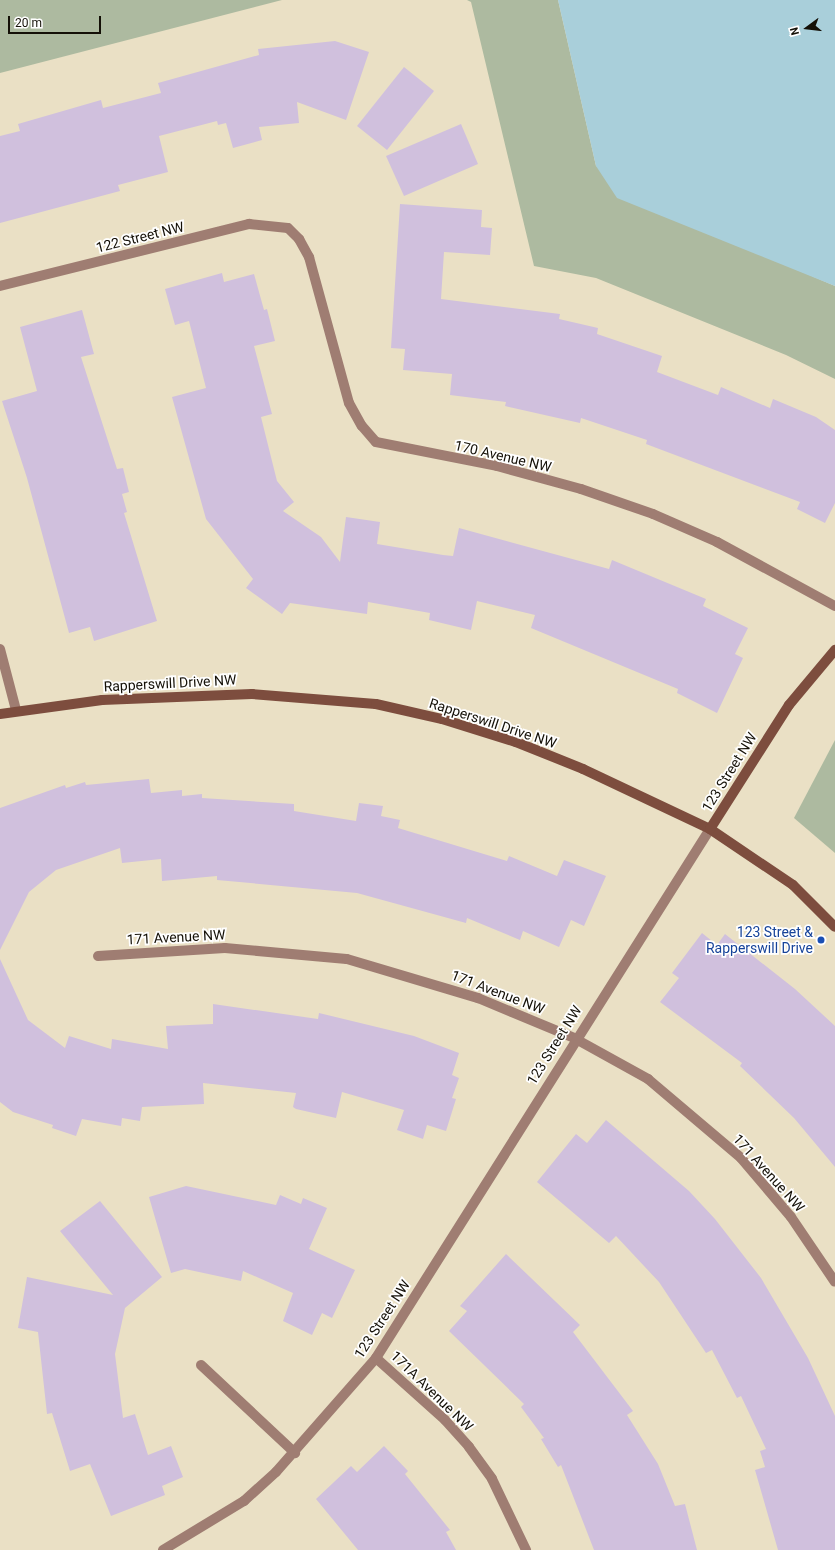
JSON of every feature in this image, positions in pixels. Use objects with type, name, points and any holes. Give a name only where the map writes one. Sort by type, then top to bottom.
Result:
[{"type":"street","name":"122 Street NW","points":[[0,286],[249,224],[288,228]]},
{"type":"street","name":"170 Avenue NW","points":[[288,228],[299,239],[309,257],[349,403],[362,426],[376,442],[497,466],[581,489],[653,514],[717,542],[835,606]]},
{"type":"street","points":[[0,649],[16,710]]},
{"type":"street","name":"123 Street NW","points":[[163,1550],[244,1501],[295,1453],[376,1358],[574,1038],[789,705],[835,650]]},
{"type":"street","name":"Rapperswill Drive NW","points":[[0,714],[16,710],[102,700],[252,694],[376,704],[442,719],[516,742],[652,800],[710,829],[793,885],[835,927]]},
{"type":"street","name":"171 Avenue NW","points":[[98,956],[225,948],[347,959],[478,998],[574,1038],[648,1079],[741,1158],[791,1217],[835,1282]]},
{"type":"street","name":"171A Avenue NW","points":[[376,1358],[445,1420],[469,1447],[495,1485],[526,1550]]},
{"type":"street","points":[[201,1365],[295,1453]]},
{"type":"green space","points":[[0,0],[282,0],[0,73]]},
{"type":"green space","points":[[467,0],[558,0],[596,166],[746,248],[835,286],[835,379],[786,355],[596,278],[534,266],[471,2]]},
{"type":"green space","points":[[835,740],[835,853],[794,818]]},
{"type":"water","points":[[558,0],[835,0],[835,286],[617,198],[596,166]]},
{"type":"building","points":[[335,41],[369,52],[346,120],[297,102],[299,123],[259,127],[262,140],[233,148],[226,123],[218,125],[217,121],[159,136],[168,172],[118,185],[120,191],[0,223],[0,136],[20,131],[18,124],[101,100],[103,108],[161,93],[158,83],[259,55],[258,49]]},
{"type":"building","points":[[404,67],[434,91],[387,150],[357,126]]},
{"type":"building","points":[[461,124],[478,164],[404,196],[386,156]]},
{"type":"building","points":[[400,204],[482,210],[481,227],[492,228],[490,255],[444,252],[441,299],[560,314],[559,319],[598,328],[597,334],[662,356],[657,372],[718,395],[721,387],[770,408],[773,399],[816,417],[835,430],[835,503],[825,523],[797,509],[800,502],[646,444],[647,440],[581,418],[580,423],[505,406],[506,402],[450,395],[452,374],[403,370],[405,349],[391,348]]},
{"type":"building","points":[[222,273],[224,282],[254,274],[264,310],[267,309],[275,341],[254,346],[272,414],[261,417],[277,481],[294,502],[283,511],[321,537],[340,562],[346,517],[380,522],[377,544],[443,555],[453,556],[459,528],[609,569],[612,560],[706,599],[703,606],[748,628],[735,654],[743,658],[717,713],[677,693],[678,689],[531,628],[535,615],[477,601],[471,630],[429,620],[430,613],[368,602],[367,614],[290,603],[282,614],[246,588],[253,579],[206,519],[172,397],[206,388],[189,321],[175,325],[165,289]]},
{"type":"building","points":[[82,310],[94,354],[81,357],[117,469],[123,468],[129,492],[122,494],[127,512],[124,513],[157,621],[94,641],[90,627],[69,633],[27,478],[2,401],[37,391],[20,327]]},
{"type":"building","points":[[149,779],[151,793],[182,790],[182,796],[202,794],[202,798],[294,804],[294,811],[356,821],[359,803],[383,806],[381,816],[400,820],[398,828],[507,861],[509,856],[557,876],[564,860],[606,876],[584,926],[571,920],[559,947],[523,931],[520,940],[467,918],[466,923],[357,893],[217,880],[217,876],[162,881],[161,859],[122,863],[120,848],[56,870],[29,892],[0,950],[0,808],[65,785],[66,788],[85,782],[86,785]]},
{"type":"building","points":[[702,933],[717,945],[725,934],[795,989],[835,1026],[835,1167],[794,1118],[740,1066],[742,1063],[660,1002],[679,978],[672,973]]},
{"type":"building","points":[[0,959],[28,1020],[65,1048],[69,1036],[111,1049],[112,1039],[168,1049],[166,1026],[213,1024],[213,1004],[318,1019],[319,1013],[414,1036],[459,1053],[452,1075],[459,1078],[452,1098],[456,1099],[446,1131],[427,1125],[423,1139],[397,1130],[404,1110],[342,1092],[336,1118],[296,1109],[293,1107],[296,1093],[203,1083],[204,1104],[142,1107],[140,1121],[122,1118],[121,1126],[82,1119],[76,1136],[52,1128],[53,1125],[13,1112],[0,1102]]},
{"type":"building","points":[[606,1120],[689,1191],[715,1219],[761,1278],[808,1358],[835,1416],[835,1550],[778,1550],[755,1470],[765,1467],[760,1451],[766,1449],[741,1396],[737,1398],[712,1350],[706,1353],[659,1282],[616,1236],[609,1243],[537,1182],[576,1134],[587,1143]]},
{"type":"building","points":[[186,1186],[276,1205],[280,1195],[301,1204],[303,1198],[327,1208],[309,1249],[355,1270],[332,1318],[322,1313],[312,1335],[283,1321],[293,1293],[243,1271],[241,1281],[185,1269],[171,1273],[149,1197]]},
{"type":"building","points":[[100,1201],[162,1277],[125,1308],[115,1354],[123,1418],[135,1414],[148,1455],[171,1446],[183,1477],[162,1486],[165,1495],[111,1516],[90,1464],[70,1471],[52,1413],[47,1414],[38,1332],[18,1328],[27,1277],[113,1295],[60,1231]]},
{"type":"building","points":[[506,1254],[580,1325],[573,1332],[633,1411],[627,1415],[658,1464],[675,1506],[685,1504],[697,1550],[594,1550],[561,1465],[558,1467],[541,1439],[544,1438],[521,1407],[524,1404],[449,1331],[467,1311],[460,1306]]},
{"type":"building","points":[[384,1446],[408,1471],[405,1474],[450,1530],[446,1532],[456,1550],[358,1550],[316,1499],[351,1466],[357,1472]]},
{"type":"place","name":"123 Street & Rapperswill Drive","points":[[821,940]]}]
